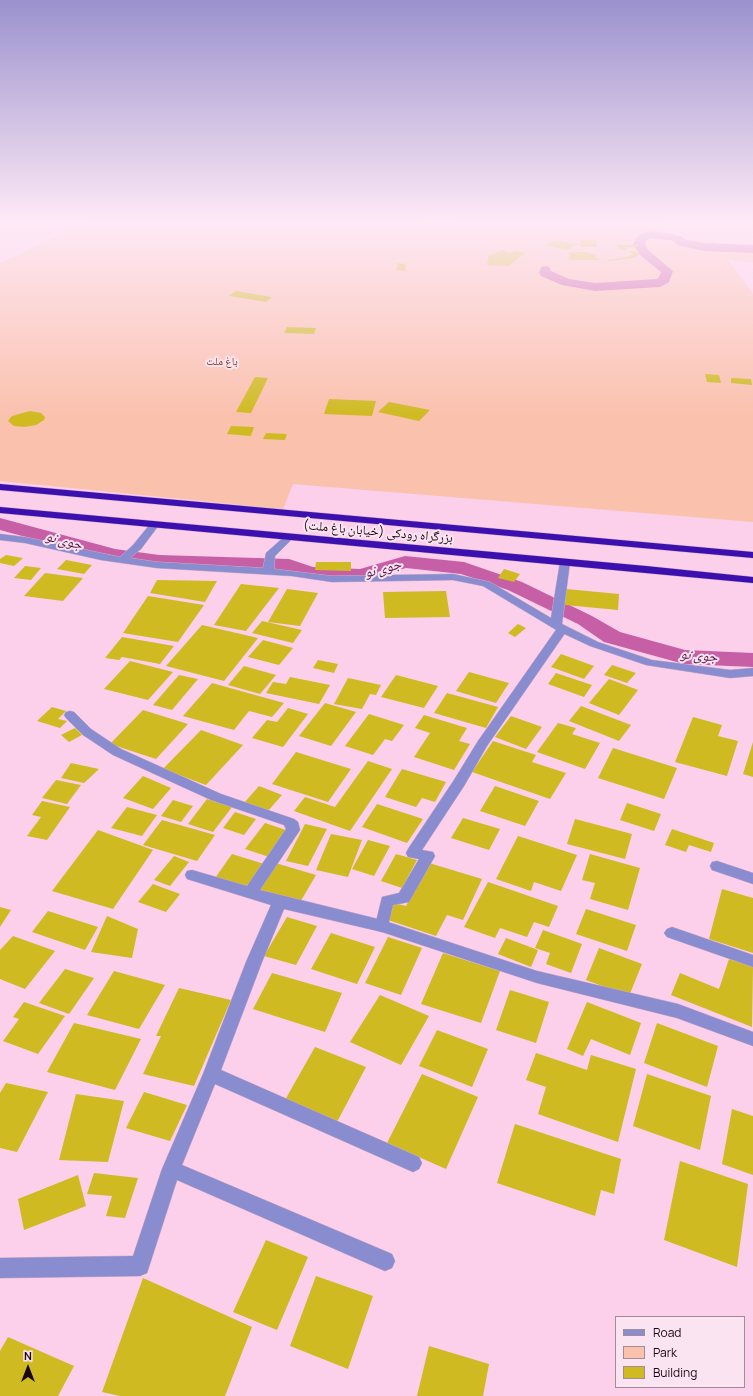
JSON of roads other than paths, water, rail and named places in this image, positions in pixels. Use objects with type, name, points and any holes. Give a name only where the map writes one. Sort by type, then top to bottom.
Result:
[{"type":"highway","name":"بزرگراه رودکی (خیابان باغ ملت)","points":[[0,487],[753,555]]},
{"type":"highway","name":"بزرگراه رودکی (خیابان باغ ملت)","points":[[0,510],[753,580]]},
{"type":"street","points":[[123,559],[137,547],[154,525]]},
{"type":"street","points":[[0,537],[25,540],[157,566],[269,564],[332,579],[453,576],[486,584],[559,627],[594,644],[650,662],[730,674],[753,672]]},
{"type":"street","points":[[269,564],[289,537]]},
{"type":"street","points":[[382,926],[387,901],[404,898],[428,856],[413,853],[559,627],[557,613],[560,589],[566,562]]},
{"type":"street","points":[[70,715],[87,732],[117,752],[216,797],[289,822],[293,825],[293,830],[250,893]]},
{"type":"street","points":[[717,866],[753,879]]},
{"type":"street","points":[[192,875],[280,902],[382,926],[537,976],[678,1011],[753,1039]]},
{"type":"street","points":[[0,1268],[140,1266],[171,1169],[211,1074],[254,962],[280,902]]},
{"type":"street","points":[[672,933],[753,961]]},
{"type":"street","points":[[211,1074],[413,1163]]},
{"type":"street","points":[[171,1169],[385,1261]]},
{"type":"waterway","name":"جوی نو","points":[[0,524],[114,555],[159,561],[289,565],[310,573],[361,575],[405,562],[464,568],[515,586],[585,620],[612,637],[684,657],[753,660]]},
{"type":"park label","name":"باغ ملت","points":[[222,362]]}]
